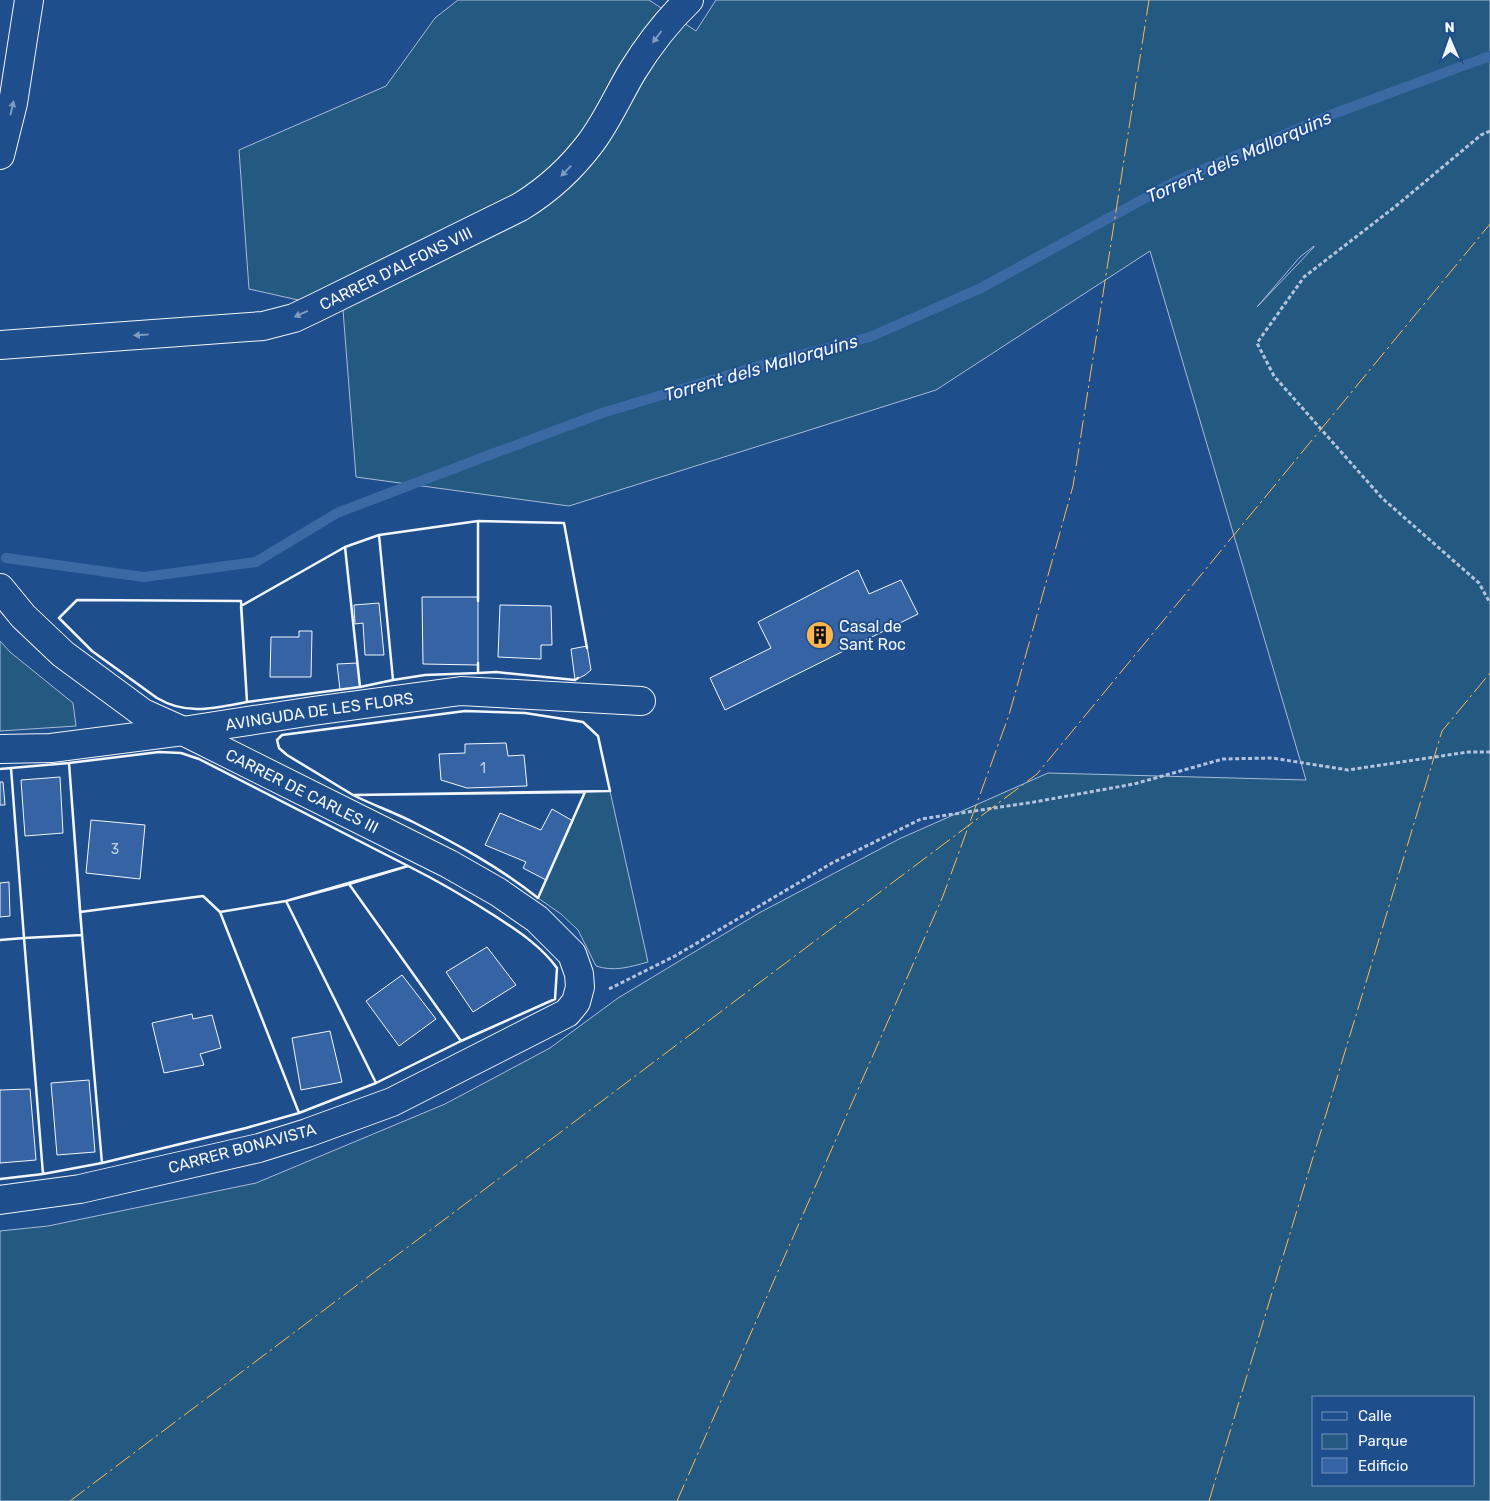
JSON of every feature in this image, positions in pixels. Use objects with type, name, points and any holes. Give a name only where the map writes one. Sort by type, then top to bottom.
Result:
[{"type":"street","points":[[0,155],[13,103],[29,0]]},
{"type":"street","name":"CARRER D'ALFONS VIII","points":[[0,345],[263,326],[294,318],[520,208],[540,195],[577,160],[593,140],[633,70],[657,36],[689,0]]},
{"type":"street","name":"CARRER DE CARLES III","points":[[0,588],[23,616],[63,654],[143,713],[183,731],[441,860],[498,892],[537,919],[572,954],[579,974],[580,986],[576,1002]]},
{"type":"street","name":"AVINGUDA DE LES FLORS","points":[[0,749],[51,748],[183,731],[313,710],[461,691],[642,701]]},
{"type":"street","name":"CARRER BONAVISTA","points":[[0,1200],[80,1189],[259,1148],[307,1133],[392,1102],[567,1013],[576,1002]]},
{"type":"path","points":[[1490,131],[1481,136],[1396,206],[1304,277],[1257,343],[1274,376],[1382,498],[1479,583],[1490,603]]},
{"type":"path","points":[[576,1002],[603,992],[675,956],[832,863],[921,819],[1034,802],[1134,784],[1223,760],[1272,758],[1348,770],[1468,752],[1490,752]]},
{"type":"green space","points":[[458,0],[649,0],[696,31],[716,0],[1490,0],[1490,1501],[0,1501],[0,1231],[48,1226],[256,1183],[445,1104],[550,1048],[618,998],[759,913],[899,839],[1048,773],[1306,780],[1150,251],[936,390],[569,506],[356,477],[343,310],[249,289],[239,150],[386,86],[435,18]],"holes":[[[1314,247],[1257,307],[1300,257]]]},
{"type":"green space","points":[[0,641],[10,652],[73,703],[76,726],[0,731]]},
{"type":"green space","points":[[610,791],[648,962],[616,969],[596,966],[578,930],[561,914],[538,898],[585,792]]},
{"type":"building","name":"Casal de Sant Roc","points":[[858,570],[869,594],[901,580],[918,614],[725,710],[710,678],[771,648],[758,622]]},
{"type":"building","points":[[422,597],[478,597],[478,665],[423,664]]},
{"type":"building","points":[[379,603],[384,655],[365,655],[363,623],[355,624],[354,605]]},
{"type":"building","points":[[500,605],[551,606],[552,645],[541,645],[541,659],[498,657]]},
{"type":"building","points":[[299,631],[312,631],[311,677],[270,677],[271,637],[299,637]]},
{"type":"building","points":[[587,646],[591,670],[575,680],[571,649]]},
{"type":"building","points":[[357,663],[360,687],[340,690],[337,664]]},
{"type":"building","points":[[506,743],[508,756],[524,755],[527,786],[467,788],[441,780],[439,754],[465,753],[465,744]]},
{"type":"building","points":[[60,777],[63,833],[25,836],[21,780]]},
{"type":"building","points":[[0,782],[3,782],[5,805],[0,805]]},
{"type":"building","points":[[552,809],[573,821],[546,880],[523,868],[526,862],[485,845],[500,813],[541,830]]},
{"type":"building","points":[[91,820],[145,825],[140,879],[86,873]]},
{"type":"building","points":[[9,882],[10,916],[0,917],[0,883]]},
{"type":"building","points":[[487,947],[516,985],[473,1012],[446,972]]},
{"type":"building","points":[[402,975],[436,1019],[399,1046],[366,1001]]},
{"type":"building","points":[[192,1014],[193,1019],[212,1015],[221,1048],[200,1054],[204,1065],[164,1073],[152,1023]]},
{"type":"building","points":[[330,1031],[342,1082],[301,1090],[292,1038]]},
{"type":"building","points":[[89,1080],[95,1152],[57,1155],[51,1083]]},
{"type":"building","points":[[30,1089],[36,1160],[0,1163],[0,1090]]},
{"type":"waterway","name":"Torrent dels Mallorquins","points":[[6,558],[144,577],[256,562],[337,513],[602,413],[765,364],[870,337],[981,288],[1178,180],[1333,114],[1490,56]]},
{"type":"wall","points":[[478,521],[478,601]]},
{"type":"wall","points":[[478,521],[478,601]]},
{"type":"wall","points":[[478,663],[478,673],[425,675],[393,680],[379,535],[478,521],[564,523],[587,648]]},
{"type":"wall","points":[[379,535],[393,680],[360,687],[345,547],[379,535]]},
{"type":"wall","points":[[345,547],[360,687],[247,702],[241,606],[345,547]]},
{"type":"wall","points":[[77,600],[241,601],[247,702],[212,708],[190,709],[168,704],[157,698],[92,651],[59,618],[77,600]]},
{"type":"wall","points":[[478,663],[478,673],[496,672],[575,680],[578,678]]},
{"type":"wall","points":[[465,711],[525,713],[583,722],[598,736],[610,791],[353,795],[287,755],[279,748],[277,740],[282,735],[465,711]]},
{"type":"wall","points":[[80,912],[203,896],[220,912],[286,901],[408,866],[199,759],[181,753],[159,752],[69,763],[80,912],[102,1163],[246,1128],[299,1113],[220,912],[203,896],[80,912]]},
{"type":"wall","points":[[69,763],[82,935],[24,938],[11,768],[69,763]]},
{"type":"wall","points":[[0,769],[11,768],[11,770]]},
{"type":"wall","points":[[585,792],[538,898],[493,866],[462,848],[413,822],[353,795],[585,792]]},
{"type":"wall","points":[[408,866],[484,909],[529,939],[557,968],[555,999],[461,1041],[349,884],[408,866]]},
{"type":"wall","points":[[349,884],[461,1041],[376,1083],[286,901],[349,884]]},
{"type":"wall","points":[[286,901],[376,1083],[299,1113],[220,912],[286,901]]},
{"type":"wall","points":[[82,935],[102,1163],[43,1174],[24,938],[82,935]]},
{"type":"wall","points":[[0,940],[24,938],[24,940]]},
{"type":"wall","points":[[0,1179],[43,1174],[43,1171]]},
{"type":"power","points":[[677,1501],[943,896],[1009,715],[1073,486],[1149,0]]},
{"type":"power","points":[[70,1501],[1037,774],[1490,224]]},
{"type":"power","points":[[1209,1501],[1442,731],[1490,673]]},
{"type":"place","name":"Casal de Sant Roc","points":[[820,635]]}]
